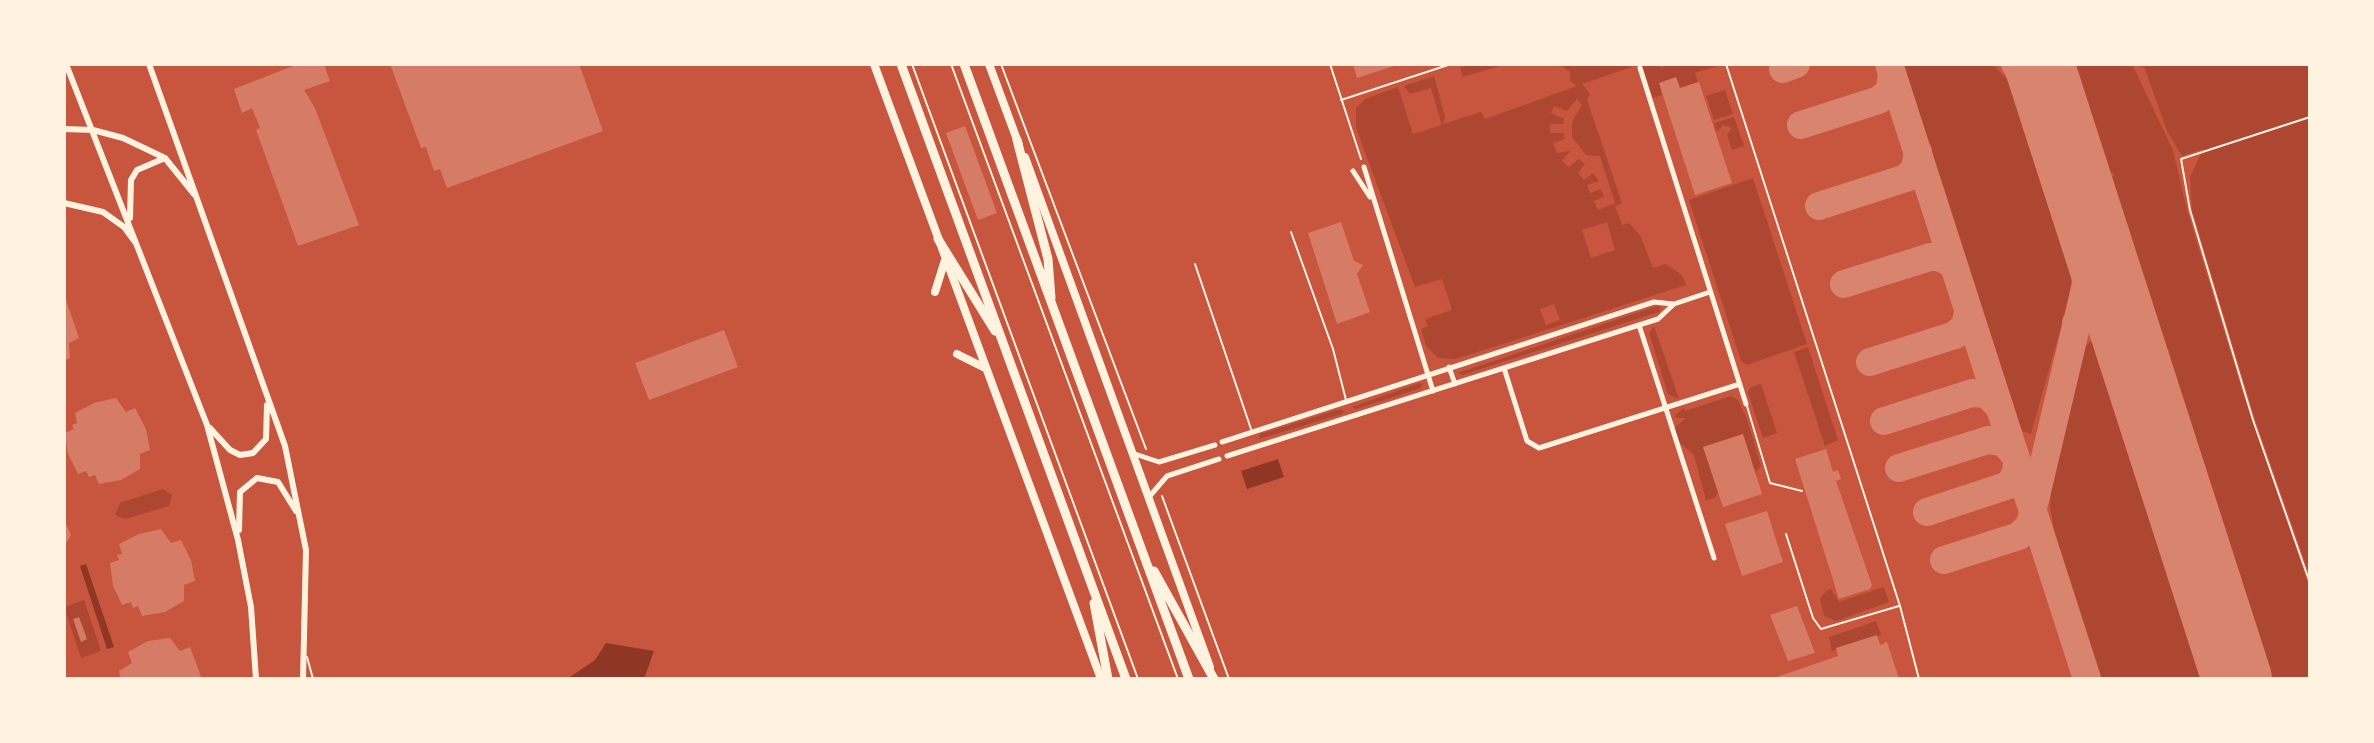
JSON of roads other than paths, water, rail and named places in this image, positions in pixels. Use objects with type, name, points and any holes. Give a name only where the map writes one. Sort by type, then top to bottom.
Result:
[{"type":"highway","points":[[874,64],[1101,679]]},
{"type":"highway","points":[[901,64],[1126,679]]},
{"type":"highway","points":[[964,64],[1189,679]]},
{"type":"highway","points":[[989,64],[1040,194],[1214,679]]},
{"type":"highway","points":[[1017,140],[1050,268],[1051,301]]},
{"type":"highway","points":[[938,239],[1005,349]]},
{"type":"highway","points":[[935,292],[946,260]]},
{"type":"highway","points":[[957,354],[985,369]]},
{"type":"highway","points":[[1141,547],[1214,679]]},
{"type":"highway","points":[[1091,583],[1108,679]]},
{"type":"street","points":[[66,64],[207,425],[238,540],[251,607],[256,679]]},
{"type":"street","points":[[149,64],[285,446],[306,550],[303,679]]},
{"type":"street","points":[[1639,66],[1746,404]]},
{"type":"street","points":[[64,129],[93,130],[123,138],[165,158],[198,200]]},
{"type":"street","points":[[130,222],[131,180],[137,170],[165,158]]},
{"type":"street","points":[[1364,167],[1433,391]]},
{"type":"street","points":[[1353,171],[1372,199]]},
{"type":"street","points":[[64,203],[103,212],[124,227],[140,247]]},
{"type":"street","points":[[1222,442],[1654,302],[1674,304],[1710,292]]},
{"type":"street","points":[[1227,456],[1658,319],[1674,304]]},
{"type":"street","points":[[1639,325],[1714,558]]},
{"type":"street","points":[[1449,367],[1455,384]]},
{"type":"street","points":[[1504,368],[1523,432],[1535,447],[1668,409],[1740,384]]},
{"type":"street","points":[[207,425],[230,450],[240,455],[253,453],[266,439],[267,398]]},
{"type":"street","points":[[1132,453],[1150,461],[1168,461],[1215,445]]},
{"type":"street","points":[[1148,498],[1158,484],[1173,474],[1219,459]]},
{"type":"street","points":[[1168,461],[1173,474]]},
{"type":"street","points":[[238,540],[240,492],[257,478],[278,482],[299,517]]},
{"type":"lane","points":[[912,64],[1138,679]]},
{"type":"lane","points":[[951,64],[1178,679]]},
{"type":"lane","points":[[1330,64],[1361,159]]},
{"type":"lane","points":[[1341,100],[1451,64]]},
{"type":"lane","points":[[1726,64],[1900,606],[1919,679]]},
{"type":"lane","points":[[2310,117],[2181,159],[2190,210],[2253,420],[2310,583]]},
{"type":"lane","points":[[1291,232],[1333,349],[1346,401]]},
{"type":"lane","points":[[1195,264],[1252,432]]},
{"type":"lane","points":[[1746,404],[1770,483],[1802,491]]},
{"type":"lane","points":[[1786,534],[1813,618],[1821,629],[1900,606]]},
{"type":"lane","points":[[304,648],[313,679]]}]
